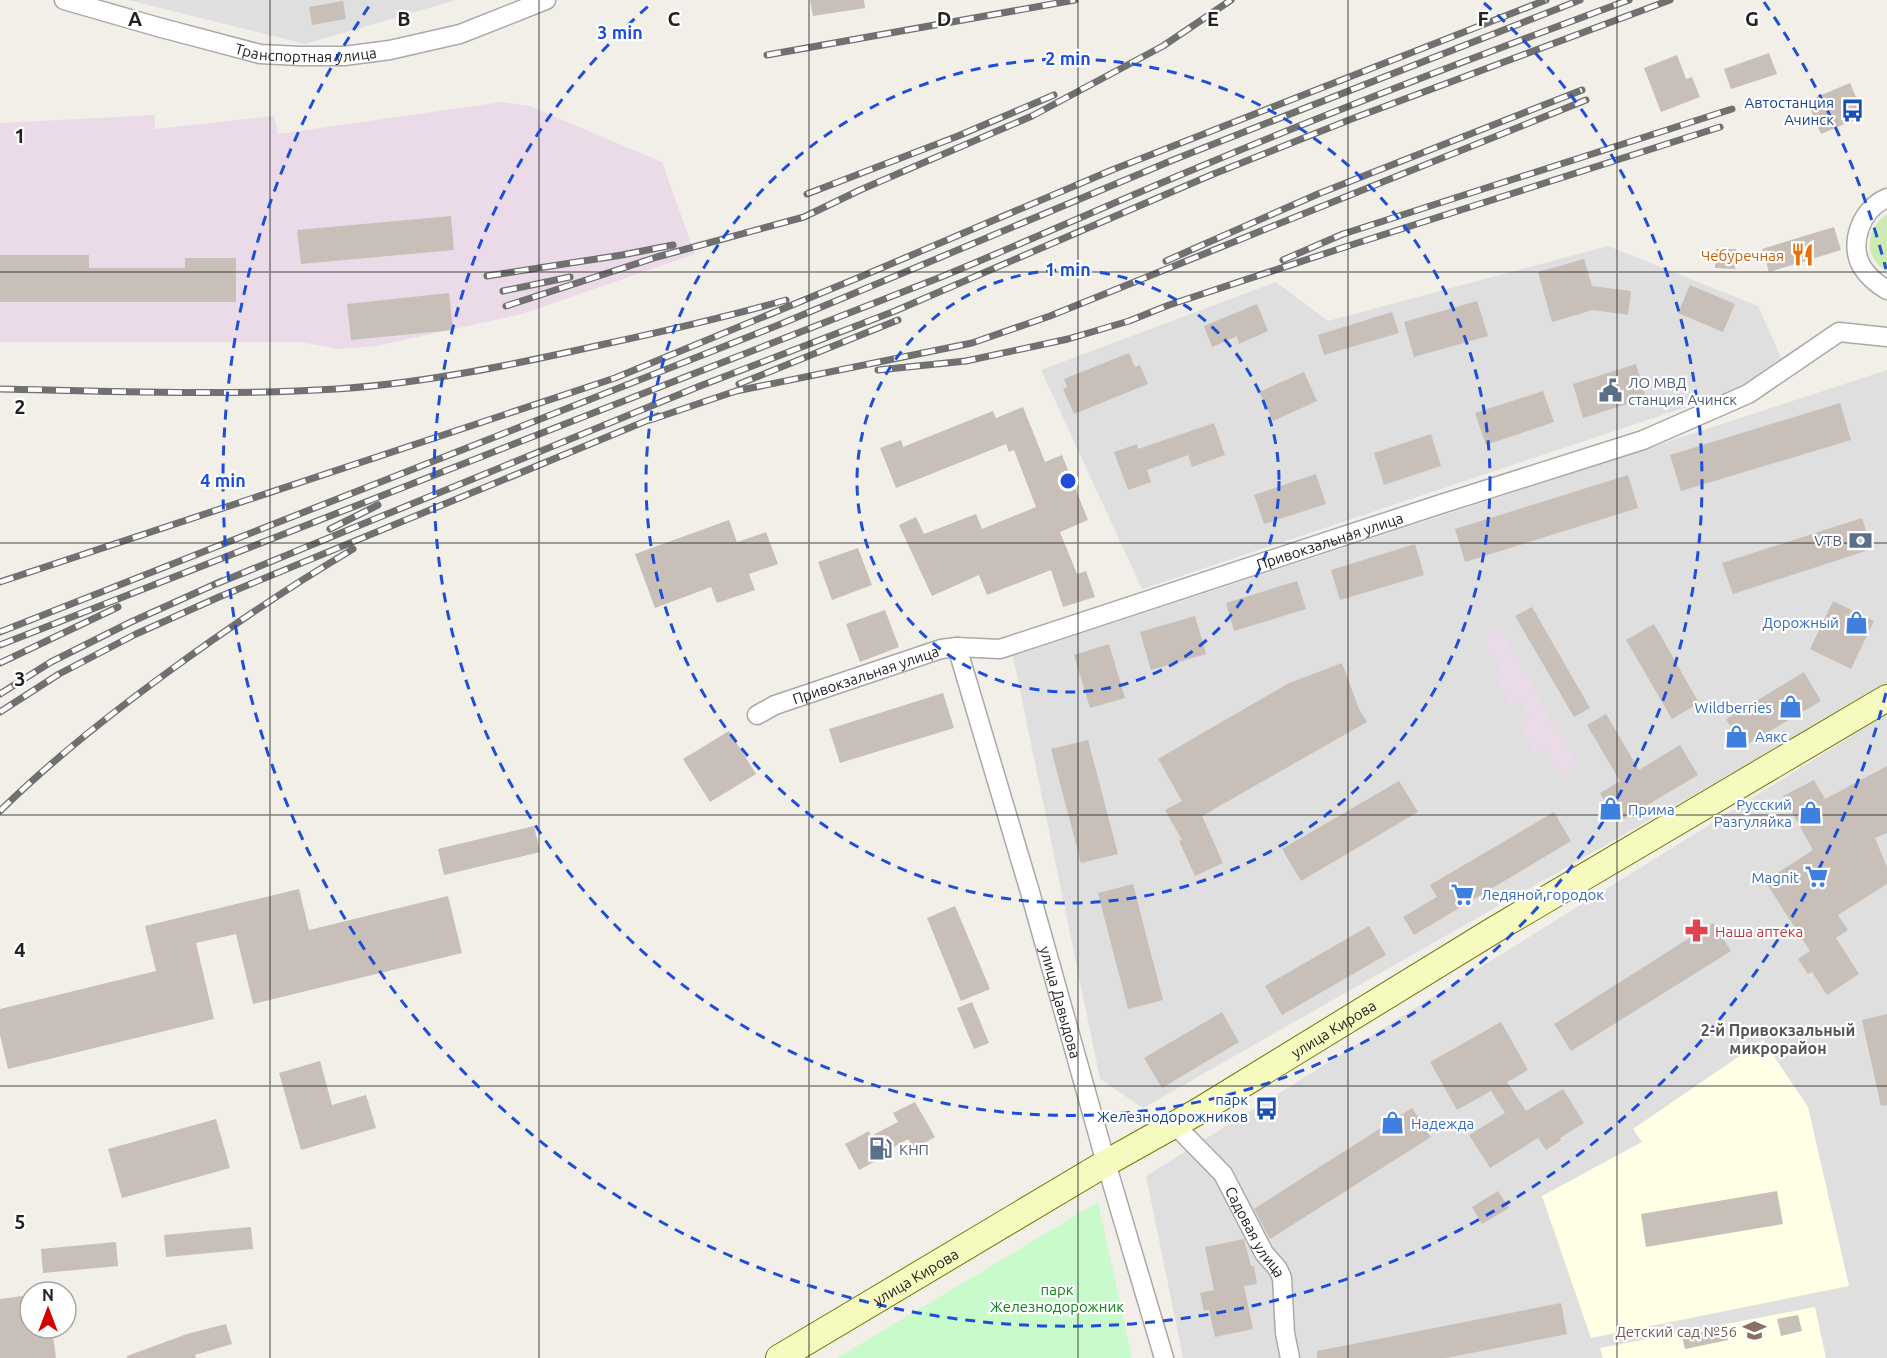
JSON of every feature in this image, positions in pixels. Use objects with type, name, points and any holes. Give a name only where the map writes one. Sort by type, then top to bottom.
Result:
[{"type":"main road","name":"улица Кирова","points":[[779,1358],[1106,1163],[1175,1125],[1503,924],[1887,698]]},
{"type":"street","name":"Транспортная улица","points":[[64,0],[260,54],[300,56],[344,56],[390,50],[460,34],[546,0]]},
{"type":"street","points":[[1887,198],[1869,210],[1859,228],[1856,246],[1861,265],[1880,285],[1887,298]]},
{"type":"street","name":"Привокзальная улица","points":[[757,715],[775,705],[941,649],[957,646],[1000,649],[1468,495],[1644,440],[1748,394],[1839,332],[1887,337]]},
{"type":"street","name":"улица Давыдова","points":[[957,646],[1164,1358]]},
{"type":"street","name":"Садовая улица","points":[[1175,1125],[1223,1174],[1264,1253],[1278,1269],[1282,1278],[1285,1333],[1290,1358]]},
{"type":"shaded area","points":[[128,0],[456,0],[305,44]]},
{"type":"shaded area","points":[[502,102],[529,106],[662,162],[695,254],[522,314],[376,346],[340,349],[299,342],[0,342],[0,123],[155,115],[155,129],[274,116],[278,134]]},
{"type":"shaded area","points":[[1608,246],[1758,306],[1788,373],[1142,589],[1041,370],[1276,282],[1328,321]]},
{"type":"shaded area","points":[[1887,370],[1887,685],[1143,1108],[1100,1079],[1013,656]]},
{"type":"shaded area","points":[[1499,627],[1577,767],[1561,776],[1546,749],[1536,753],[1520,724],[1529,718],[1520,702],[1511,707],[1494,675],[1501,671],[1482,636]]},
{"type":"shaded area","points":[[1887,714],[1887,1358],[1183,1358],[1146,1176]]},
{"type":"shaded area","points":[[1763,1040],[1808,1107],[1849,1286],[1591,1338],[1542,1196],[1642,1142],[1633,1129]]},
{"type":"shaded area","name":"Детский сад №56","points":[[1815,1307],[1826,1358],[1603,1358],[1600,1348]]},
{"type":"green space","points":[[1887,215],[1887,271],[1874,259],[1870,243],[1874,227]]},
{"type":"green space","name":"парк Железнодорожник","points":[[1098,1202],[1132,1358],[837,1358],[1080,1213]]},
{"type":"building","points":[[810,0],[864,0],[865,8],[813,16]]},
{"type":"building","points":[[343,1],[346,19],[312,25],[309,7]]},
{"type":"building","points":[[1769,53],[1777,74],[1731,89],[1724,69]]},
{"type":"building","points":[[1677,55],[1686,79],[1692,77],[1700,97],[1661,112],[1644,68]]},
{"type":"building","points":[[1850,83],[1864,116],[1821,134],[1807,101]]},
{"type":"building","points":[[451,216],[454,250],[301,264],[297,230]]},
{"type":"building","points":[[1834,227],[1841,250],[1769,272],[1762,249]]},
{"type":"building","points":[[1716,249],[1736,249],[1735,269],[1715,268]]},
{"type":"building","points":[[0,255],[89,255],[89,268],[185,268],[185,258],[236,258],[236,302],[0,302]]},
{"type":"building","points":[[1584,259],[1592,286],[1631,291],[1628,315],[1593,310],[1552,322],[1538,272]]},
{"type":"building","points":[[1690,285],[1735,304],[1723,332],[1678,313]]},
{"type":"building","points":[[449,293],[453,330],[351,340],[347,304]]},
{"type":"building","points":[[1477,301],[1488,336],[1414,357],[1404,322]]},
{"type":"building","points":[[1257,304],[1268,331],[1239,344],[1237,336],[1212,347],[1204,326]]},
{"type":"building","points":[[1392,312],[1399,333],[1324,355],[1318,335]]},
{"type":"building","points":[[1129,353],[1135,367],[1140,365],[1148,384],[1074,414],[1063,389],[1067,387],[1064,379]]},
{"type":"building","name":"ЛО МВД станция Ачинск","points":[[1636,364],[1646,398],[1583,418],[1573,384]]},
{"type":"building","points":[[1304,372],[1317,401],[1273,421],[1259,392]]},
{"type":"building","points":[[1543,391],[1554,422],[1486,445],[1475,413]]},
{"type":"building","points":[[1840,403],[1851,440],[1681,491],[1670,455]]},
{"type":"building","points":[[1023,407],[1045,462],[1062,455],[1088,520],[1060,532],[1077,574],[1086,571],[1095,597],[1063,607],[1051,570],[987,595],[979,575],[932,596],[899,525],[916,517],[924,534],[976,514],[982,529],[1036,507],[1014,450],[1009,452],[1006,444],[896,488],[880,448],[901,440],[903,447],[993,411],[996,418]]},
{"type":"building","points":[[1214,423],[1225,455],[1192,467],[1188,455],[1147,470],[1151,482],[1128,490],[1114,452],[1137,444],[1138,449]]},
{"type":"building","points":[[1431,434],[1441,466],[1384,485],[1374,453]]},
{"type":"building","points":[[1316,474],[1326,504],[1264,524],[1254,495]]},
{"type":"building","points":[[1628,475],[1638,508],[1465,562],[1455,529]]},
{"type":"building","points":[[1862,518],[1872,549],[1733,594],[1722,563]]},
{"type":"building","points":[[729,520],[737,542],[766,532],[778,564],[749,574],[755,590],[717,603],[711,587],[655,608],[635,554]]},
{"type":"building","points":[[1415,544],[1424,575],[1340,600],[1331,570]]},
{"type":"building","points":[[858,548],[872,585],[832,600],[818,562]]},
{"type":"building","points":[[1297,581],[1306,609],[1234,631],[1226,603]]},
{"type":"building","points":[[1833,601],[1874,621],[1851,669],[1810,649]]},
{"type":"building","points":[[1532,607],[1590,708],[1574,717],[1515,616]]},
{"type":"building","points":[[885,610],[899,647],[860,662],[846,624]]},
{"type":"building","points":[[1195,616],[1206,654],[1151,670],[1140,632]]},
{"type":"building","points":[[1654,624],[1699,703],[1672,719],[1626,640]]},
{"type":"building","points":[[1109,644],[1125,698],[1090,708],[1074,655]]},
{"type":"building","points":[[1342,663],[1359,709],[1367,722],[1202,816],[1223,863],[1195,876],[1179,841],[1182,840],[1165,810],[1182,801],[1158,759],[1289,683]]},
{"type":"building","points":[[1804,672],[1821,701],[1743,747],[1726,719]]},
{"type":"building","points":[[943,693],[954,728],[840,763],[829,729]]},
{"type":"building","points":[[1606,714],[1639,770],[1680,745],[1698,775],[1617,823],[1600,793],[1620,781],[1587,725]]},
{"type":"building","points":[[729,731],[756,774],[710,802],[683,759]]},
{"type":"building","points":[[1088,740],[1118,854],[1081,863],[1051,749]]},
{"type":"building","points":[[1887,766],[1887,833],[1875,838],[1887,867],[1887,884],[1838,915],[1848,930],[1836,938],[1859,974],[1827,995],[1812,972],[1808,974],[1798,959],[1810,951],[1765,881],[1813,850],[1783,796],[1814,780],[1825,799]]},
{"type":"building","points":[[1399,781],[1418,812],[1301,881],[1282,849]]},
{"type":"building","points":[[1554,812],[1571,841],[1414,935],[1403,917],[1437,897],[1430,885]]},
{"type":"building","points":[[534,826],[540,852],[444,875],[438,849]]},
{"type":"building","points":[[1133,884],[1163,1000],[1128,1009],[1098,893]]},
{"type":"building","points":[[299,889],[309,930],[448,896],[462,953],[253,1004],[236,934],[196,943],[214,1019],[8,1069],[0,1035],[0,1009],[156,971],[145,926]]},
{"type":"building","points":[[955,906],[990,989],[961,1001],[927,918]]},
{"type":"building","points":[[1713,923],[1731,951],[1571,1051],[1554,1024]]},
{"type":"building","points":[[1369,926],[1386,955],[1282,1015],[1265,986]]},
{"type":"building","points":[[972,1002],[989,1043],[974,1049],[957,1008]]},
{"type":"building","points":[[1222,1012],[1239,1042],[1162,1088],[1144,1058]]},
{"type":"building","points":[[1887,1014],[1887,1105],[1881,1106],[1862,1020]]},
{"type":"building","points":[[1501,1022],[1528,1070],[1507,1082],[1526,1111],[1563,1089],[1584,1123],[1546,1150],[1538,1138],[1490,1168],[1469,1135],[1505,1113],[1491,1091],[1457,1110],[1430,1062]]},
{"type":"building","points":[[320,1061],[332,1105],[366,1095],[376,1128],[301,1150],[279,1073]]},
{"type":"building","points":[[915,1102],[935,1137],[914,1149],[908,1139],[881,1154],[883,1157],[859,1170],[845,1144],[869,1131],[871,1136],[898,1122],[893,1113]]},
{"type":"building","points":[[1412,1108],[1431,1137],[1270,1239],[1254,1209]]},
{"type":"building","points":[[216,1119],[230,1168],[122,1198],[108,1149]]},
{"type":"building","points":[[1498,1191],[1509,1208],[1482,1224],[1472,1207]]},
{"type":"building","points":[[1777,1191],[1783,1224],[1646,1247],[1641,1214]]},
{"type":"building","points":[[251,1227],[253,1249],[166,1257],[164,1235]]},
{"type":"building","points":[[1244,1239],[1251,1266],[1254,1266],[1257,1284],[1244,1286],[1253,1329],[1215,1337],[1209,1310],[1204,1311],[1200,1293],[1214,1290],[1205,1247]]},
{"type":"building","points":[[116,1242],[118,1266],[43,1273],[41,1249]]},
{"type":"building","points":[[18,1297],[18,1340],[54,1340],[56,1358],[0,1358],[0,1299]]},
{"type":"building","points":[[1561,1303],[1567,1334],[1446,1358],[1317,1358],[1317,1351]]},
{"type":"building","points":[[1798,1315],[1802,1331],[1781,1336],[1777,1319]]},
{"type":"building","points":[[226,1324],[232,1344],[195,1355],[196,1358],[127,1358],[127,1356],[187,1334]]},
{"type":"building","points":[[1726,1327],[1728,1340],[1685,1349],[1682,1336]]},
{"type":"railway","points":[[767,55],[1075,0]]},
{"type":"railway","points":[[506,306],[657,257],[804,217],[860,190],[1032,116],[1163,46],[1231,0]]},
{"type":"railway","points":[[0,582],[615,378],[1112,170],[1546,0]]},
{"type":"railway","points":[[0,632],[776,326],[1173,160],[1580,0]]},
{"type":"railway","points":[[0,645],[941,277],[1261,141],[1629,0]]},
{"type":"railway","points":[[216,584],[700,386],[895,311],[1211,175],[1354,118],[1670,0]]},
{"type":"railway","points":[[1166,261],[1318,194],[1582,90]]},
{"type":"railway","points":[[807,194],[958,136],[1054,95]]},
{"type":"railway","points":[[650,420],[736,391],[972,343],[1050,316],[1586,100]]},
{"type":"railway","points":[[1283,260],[1343,234],[1732,109]]},
{"type":"railway","points":[[878,370],[966,361],[1068,339],[1129,321],[1169,305],[1348,246],[1720,127]]},
{"type":"railway","points":[[487,276],[673,245]]},
{"type":"railway","points":[[503,291],[570,277]]},
{"type":"railway","points":[[0,389],[210,393],[370,386],[471,372],[538,359],[696,324],[786,300]]},
{"type":"railway","points":[[739,384],[898,320]]},
{"type":"railway","points":[[0,712],[59,674],[136,634],[219,597],[658,416]]},
{"type":"railway","points":[[330,529],[378,505]]},
{"type":"railway","points":[[0,811],[60,756],[146,688],[259,608],[353,549]]},
{"type":"railway","points":[[0,694],[51,662],[131,622],[222,581]]},
{"type":"railway","points":[[0,663],[118,607]]},
{"type":"place","name":"Автостанция Ачинск","points":[[1852,111]]},
{"type":"place","name":"Чебуречная","points":[[1802,255]]},
{"type":"place","name":"ЛО МВД станция Ачинск","points":[[1610,391]]},
{"type":"place","name":"VTB","points":[[1860,540]]},
{"type":"place","name":"Дорожный","points":[[1857,622]]},
{"type":"place","name":"Wildberries","points":[[1790,707]]},
{"type":"place","name":"Аякс","points":[[1737,736]]},
{"type":"place","name":"Прима","points":[[1610,809]]},
{"type":"place","name":"Русский Разгуляйка","points":[[1810,813]]},
{"type":"place","name":"Magnit","points":[[1817,877]]},
{"type":"place","name":"Ледяной городок","points":[[1463,894]]},
{"type":"place","name":"Наша аптека","points":[[1697,931]]},
{"type":"place","name":"парк Железнодорожников","points":[[1266,1108]]},
{"type":"place","name":"Надежда","points":[[1393,1123]]},
{"type":"place","name":"КНП","points":[[881,1149]]},
{"type":"place","name":"Детский сад №56","points":[[1755,1331]]},
{"type":"district","name":"2-й Привокзальный микрорайон","points":[[1778,1039]]}]
